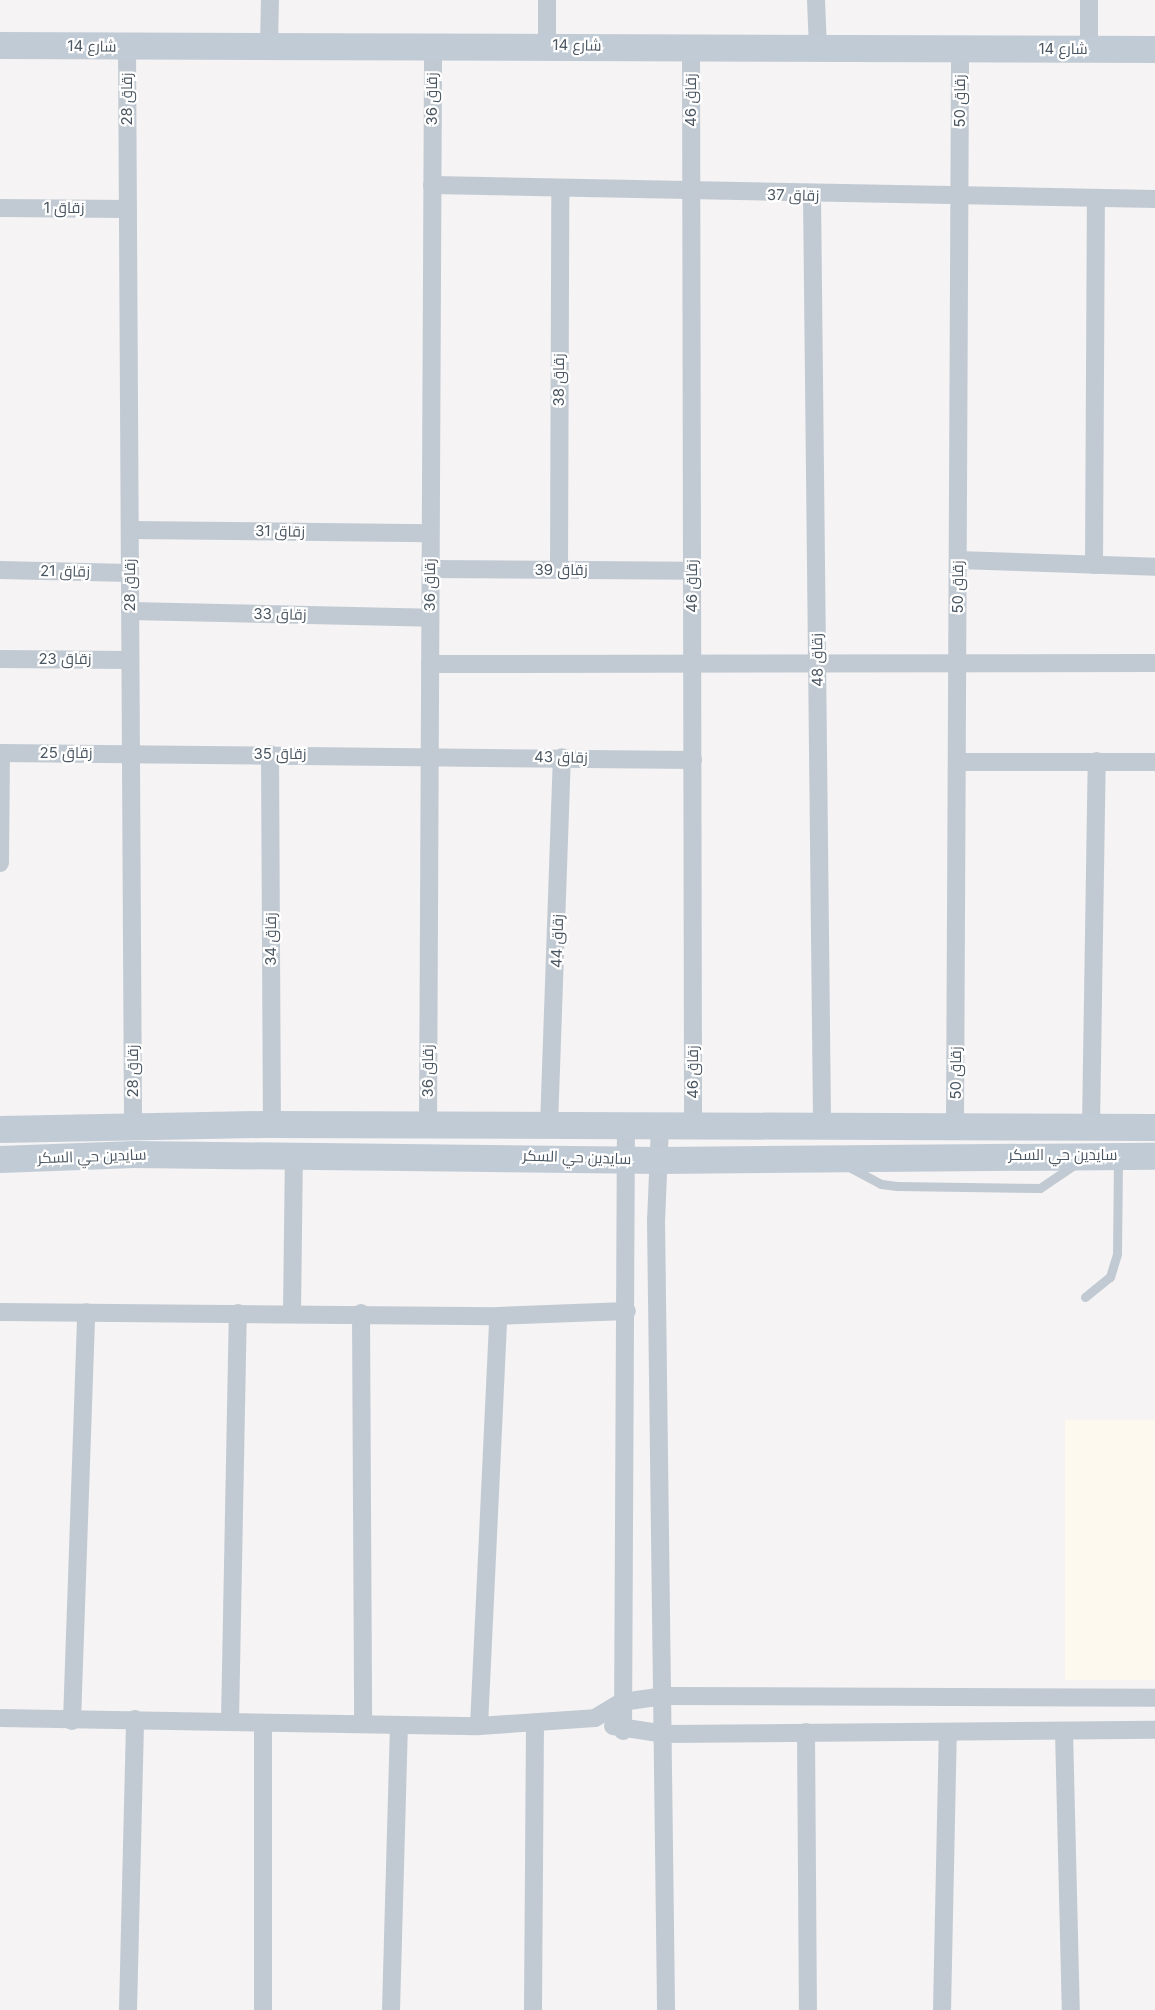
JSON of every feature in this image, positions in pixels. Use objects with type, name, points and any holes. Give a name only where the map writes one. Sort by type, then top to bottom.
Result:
[{"type":"street","points":[[269,46],[270,0]]},
{"type":"street","points":[[547,0],[547,44]]},
{"type":"street","points":[[816,0],[818,48]]},
{"type":"street","points":[[1089,0],[1089,49]]},
{"type":"street","name":"شارع 14","points":[[0,45],[547,44],[691,47],[1155,49]]},
{"type":"street","name":"زقاق 28","points":[[127,46],[133,1124]]},
{"type":"street","name":"زقاق 36","points":[[428,1125],[433,46]]},
{"type":"street","name":"زقاق 46","points":[[691,47],[693,1125]]},
{"type":"street","name":"زقاق 50","points":[[956,1126],[960,48]]},
{"type":"street","name":"زقاق 37","points":[[432,185],[692,194],[1155,199]]},
{"type":"street","name":"زقاق 38","points":[[559,570],[560,189]]},
{"type":"street","name":"زقاق 48","points":[[812,195],[822,1125]]},
{"type":"street","points":[[1094,565],[1096,198]]},
{"type":"street","name":"زقاق 1","points":[[0,208],[128,209]]},
{"type":"street","name":"زقاق 31","points":[[130,530],[430,533]]},
{"type":"street","points":[[958,560],[1155,567]]},
{"type":"street","name":"زقاق 39","points":[[430,569],[692,571]]},
{"type":"street","name":"زقاق 21","points":[[0,570],[130,573]]},
{"type":"street","name":"زقاق 33","points":[[130,611],[430,618]]},
{"type":"street","name":"زقاق 23","points":[[0,659],[130,660]]},
{"type":"street","points":[[430,664],[1155,663]]},
{"type":"street","name":"زقاق 25","points":[[1,753],[131,752]]},
{"type":"street","name":"زقاق 35","points":[[131,752],[429,754]]},
{"type":"street","points":[[0,863],[1,753]]},
{"type":"street","name":"زقاق 34","points":[[270,754],[272,1124]]},
{"type":"street","name":"زقاق 43","points":[[429,754],[693,760]]},
{"type":"street","name":"زقاق 44","points":[[549,1126],[562,757]]},
{"type":"street","points":[[957,762],[1097,760],[1155,762]]},
{"type":"street","points":[[1091,1126],[1097,760]]},
{"type":"street","name":"سايدين حي السكر","points":[[0,1130],[133,1124],[1155,1126]]},
{"type":"street","points":[[623,1731],[627,1311],[626,1126]]},
{"type":"street","points":[[660,1126],[666,2010]]},
{"type":"street","points":[[292,1313],[294,1154]]},
{"type":"street","name":"سايدين حي السكر","points":[[0,1159],[294,1154],[659,1160],[822,1155],[1155,1156]]},
{"type":"street","points":[[0,1312],[361,1313],[498,1316],[627,1311]]},
{"type":"street","points":[[72,1721],[86,1312]]},
{"type":"street","points":[[230,1721],[238,1313]]},
{"type":"street","points":[[361,1313],[363,1724]]},
{"type":"street","points":[[479,1726],[498,1316]]},
{"type":"street","points":[[0,1718],[72,1721],[135,1719],[230,1721],[263,1725],[479,1726],[595,1718],[622,1702],[664,1696],[1155,1698]]},
{"type":"street","points":[[595,1718],[623,1731],[665,1734],[1155,1730]]},
{"type":"street","points":[[128,2010],[135,1719]]},
{"type":"street","points":[[533,2010],[535,1723]]},
{"type":"street","points":[[263,1725],[263,2010]]},
{"type":"street","points":[[391,2010],[399,1725]]},
{"type":"street","points":[[1064,1731],[1071,2010]]},
{"type":"street","points":[[806,1732],[808,2010]]},
{"type":"street","points":[[942,2010],[948,1733]]},
{"type":"lane","points":[[1085,1297],[1110,1277],[1117,1254],[1118,1155]]},
{"type":"shaded area","points":[[1065,1420],[1155,1420],[1155,1680],[1065,1680]]}]
